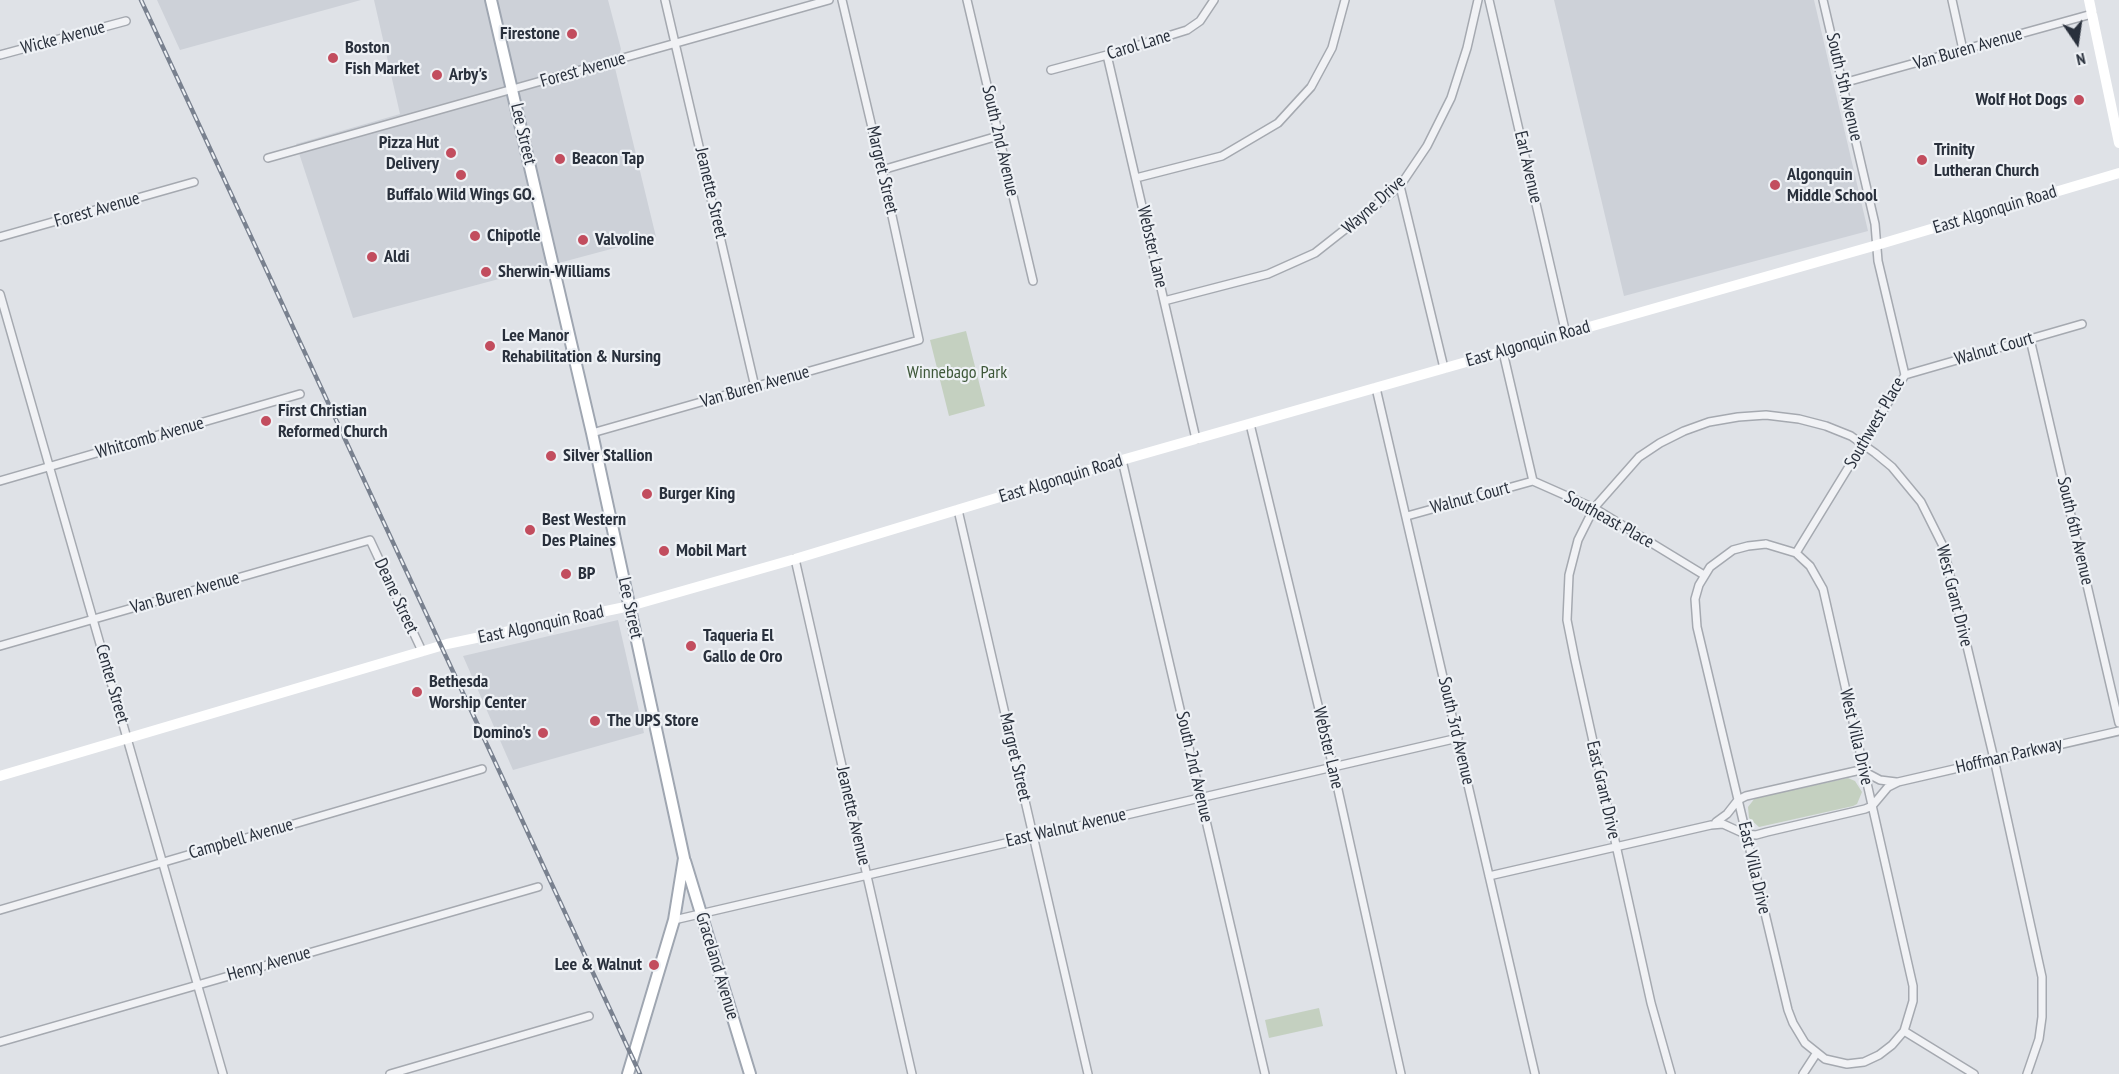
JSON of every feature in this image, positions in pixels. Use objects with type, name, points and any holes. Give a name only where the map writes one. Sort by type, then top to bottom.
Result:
[{"type":"street","name":"Lee Street","points":[[491,0],[592,433],[684,858],[674,920],[628,1074]]},
{"type":"street","name":"Jeanette Street","points":[[665,0],[754,387]]},
{"type":"street","name":"Forest Avenue","points":[[268,158],[829,0]]},
{"type":"street","name":"Margret Street","points":[[842,0],[919,340]]},
{"type":"street","name":"South 2nd Avenue","points":[[968,0],[1033,281]]},
{"type":"street","name":"Carol Lane","points":[[1051,70],[1187,30],[1200,21],[1214,0]]},
{"type":"street","points":[[1136,178],[1222,156],[1278,123],[1311,87],[1332,48],[1345,0]]},
{"type":"street","name":"Wayne Drive","points":[[1164,302],[1268,274],[1316,253],[1400,186],[1427,146],[1451,98],[1467,48],[1478,0]]},
{"type":"street","name":"Earl Avenue","points":[[1489,0],[1566,333]]},
{"type":"street","name":"South 5th Avenue","points":[[1824,0],[1875,224],[1877,245]]},
{"type":"street","points":[[1952,0],[1964,50]]},
{"type":"street","points":[[2089,0],[2119,143]]},
{"type":"street","name":"Van Buren Avenue","points":[[1843,83],[2092,14]]},
{"type":"street","name":"Wicke Avenue","points":[[0,55],[126,21]]},
{"type":"street","name":"Webster Lane","points":[[1107,55],[1197,439]]},
{"type":"street","points":[[882,170],[998,136]]},
{"type":"street","name":"East Algonquin Road","points":[[0,776],[422,651],[630,606],[795,559],[1122,460],[1877,245],[2119,173]]},
{"type":"street","name":"Forest Avenue","points":[[0,237],[194,182]]},
{"type":"street","points":[[1400,186],[1444,368]]},
{"type":"street","name":"Southwest Place","points":[[1796,553],[1905,375],[1878,261],[1877,245]]},
{"type":"street","name":"Center Street","points":[[0,294],[223,1074]]},
{"type":"street","name":"Walnut Court","points":[[1905,375],[2082,324]]},
{"type":"street","name":"South 6th Avenue","points":[[2030,339],[2119,723]]},
{"type":"street","name":"Van Buren Avenue","points":[[592,433],[919,340]]},
{"type":"street","points":[[1503,352],[1533,481]]},
{"type":"street","name":"South 3rd Avenue","points":[[1376,388],[1535,1074]]},
{"type":"street","name":"Whitcomb Avenue","points":[[0,481],[300,394]]},
{"type":"street","name":"West Grant Drive","points":[[1594,508],[1639,457],[1660,443],[1708,422],[1738,417],[1766,415],[1800,419],[1851,436],[1892,467],[1908,484],[1931,518],[1943,546],[1994,759],[2042,977],[2040,1028],[2027,1074]]},
{"type":"street","name":"Webster Lane","points":[[1250,424],[1333,767],[1401,1074]]},
{"type":"street","name":"South 2nd Avenue","points":[[1122,460],[1264,1074]]},
{"type":"street","name":"Walnut Court","points":[[1407,516],[1533,481]]},
{"type":"street","name":"Southeast Place","points":[[1533,481],[1594,508],[1704,575]]},
{"type":"street","name":"East Grant Drive","points":[[1594,508],[1578,540],[1569,575],[1567,620],[1651,1003],[1671,1074]]},
{"type":"street","name":"Margret Street","points":[[958,510],[1088,1074]]},
{"type":"street","name":"Van Buren Avenue","points":[[0,646],[370,540]]},
{"type":"street","name":"Deane Street","points":[[370,540],[422,651]]},
{"type":"street","points":[[1704,575],[1719,559],[1733,550],[1748,546],[1766,544],[1796,553]]},
{"type":"street","name":"West Villa Drive","points":[[1796,553],[1810,566],[1823,589],[1913,986],[1913,1001],[1904,1031]]},
{"type":"street","name":"Jeanette Avenue","points":[[795,559],[912,1074]]},
{"type":"street","name":"East Villa Drive","points":[[1704,575],[1695,599],[1697,627],[1745,834],[1788,1010],[1799,1034],[1816,1054]]},
{"type":"street","name":"Hoffman Parkway","points":[[1863,771],[1880,780],[1898,782],[2119,731]]},
{"type":"street","name":"East Walnut Avenue","points":[[674,920],[1458,738]]},
{"type":"street","name":"Campbell Avenue","points":[[0,910],[482,769]]},
{"type":"street","points":[[1711,825],[1722,819],[1738,800],[1746,796],[1863,771]]},
{"type":"street","name":"Hoffman Parkway","points":[[1872,806],[1883,792],[1898,782]]},
{"type":"street","points":[[1489,876],[1711,825],[1723,824],[1745,834],[1756,835],[1872,806]]},
{"type":"street","name":"Graceland Avenue","points":[[684,858],[750,1074]]},
{"type":"street","name":"Henry Avenue","points":[[0,1042],[538,887]]},
{"type":"street","points":[[390,1074],[589,1016]]},
{"type":"street","points":[[1803,1074],[1816,1054],[1836,1063],[1863,1062],[1892,1046],[1904,1031],[1974,1074]]},
{"type":"shaded area","points":[[157,0],[361,0],[180,50]]},
{"type":"shaded area","points":[[374,0],[608,0],[621,49],[615,68],[656,237],[353,318],[296,144],[400,114]]},
{"type":"shaded area","points":[[1554,0],[1814,0],[1868,231],[1624,296]]},
{"type":"shaded area","points":[[618,620],[644,733],[513,770],[463,656]]},
{"type":"green space","name":"Winnebago Park","points":[[966,331],[985,406],[949,416],[930,340]]},
{"type":"green space","points":[[1848,778],[1855,781],[1862,792],[1857,804],[1853,806],[1759,827],[1749,818],[1748,807],[1755,798]]},
{"type":"green space","points":[[1319,1008],[1323,1026],[1269,1038],[1265,1020]]},
{"type":"railway","points":[[141,0],[640,1074]]},
{"type":"place","name":"Firestone","points":[[572,34]]},
{"type":"place","name":"Boston Fish Market","points":[[333,58]]},
{"type":"place","name":"Arby's","points":[[437,75]]},
{"type":"place","name":"Wolf Hot Dogs","points":[[2079,100]]},
{"type":"place","name":"Pizza Hut Delivery","points":[[451,153]]},
{"type":"place","name":"Beacon Tap","points":[[560,159]]},
{"type":"place","name":"Trinity Lutheran Church","points":[[1922,160]]},
{"type":"place","name":"Buffalo Wild Wings GO.","points":[[461,175]]},
{"type":"place","name":"Algonquin Middle School","points":[[1775,185]]},
{"type":"place","name":"Chipotle","points":[[475,236]]},
{"type":"place","name":"Valvoline","points":[[583,240]]},
{"type":"place","name":"Aldi","points":[[372,257]]},
{"type":"place","name":"Sherwin-Williams","points":[[486,272]]},
{"type":"place","name":"Lee Manor Rehabilitation & Nursing","points":[[490,346]]},
{"type":"place","name":"First Christian Reformed Church","points":[[266,421]]},
{"type":"place","name":"Silver Stallion","points":[[551,456]]},
{"type":"place","name":"Burger King","points":[[647,494]]},
{"type":"place","name":"Best Western Des Plaines","points":[[530,530]]},
{"type":"place","name":"Mobil Mart","points":[[664,551]]},
{"type":"place","name":"BP","points":[[566,574]]},
{"type":"place","name":"Taqueria El Gallo de Oro","points":[[691,646]]},
{"type":"place","name":"Bethesda Worship Center","points":[[417,692]]},
{"type":"place","name":"The UPS Store","points":[[595,721]]},
{"type":"place","name":"Domino's","points":[[543,733]]},
{"type":"place","name":"Lee & Walnut","points":[[654,965]]}]
